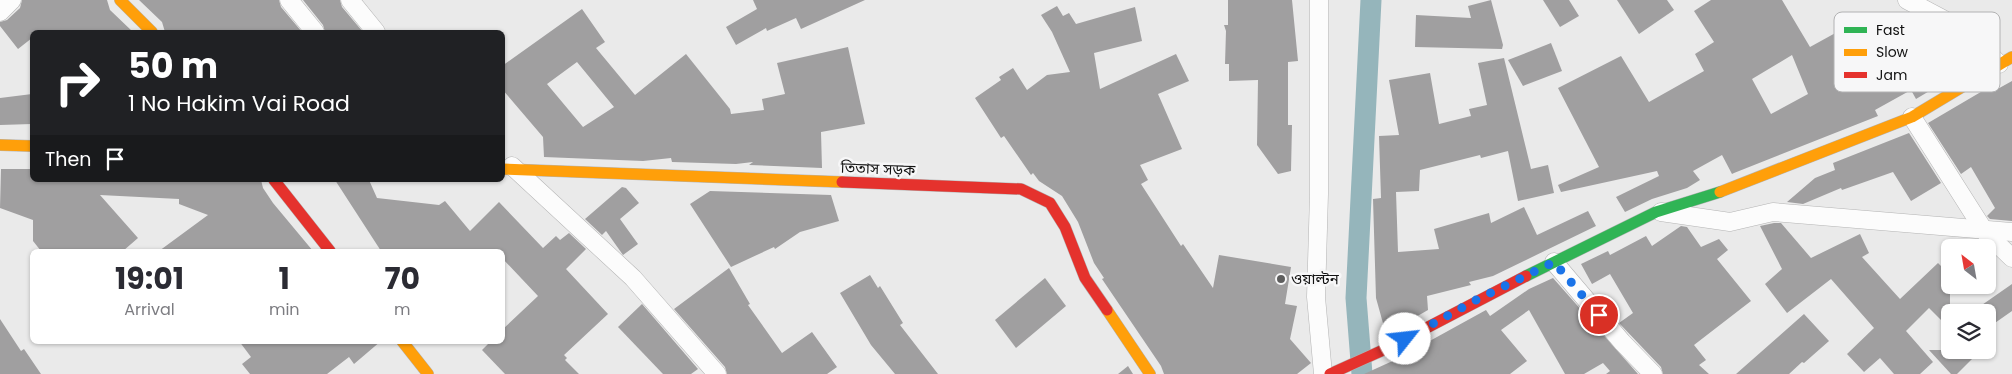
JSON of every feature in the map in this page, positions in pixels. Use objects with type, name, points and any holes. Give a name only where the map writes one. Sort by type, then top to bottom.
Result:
[{"type":"street","points":[[0,12],[12,0]]},
{"type":"street","points":[[120,0],[150,30]]},
{"type":"street","points":[[289,0],[313,30]]},
{"type":"street","points":[[350,0],[374,30]]},
{"type":"street","points":[[1319,0],[1319,194],[1316,297],[1323,374]]},
{"type":"street","points":[[1906,0],[1929,12]]},
{"type":"street","points":[[1330,374],[1390,347],[1478,299],[1656,212],[1739,186],[1912,116],[1953,92]]},
{"type":"street","points":[[1912,116],[1985,232],[2012,258]]},
{"type":"street","points":[[0,145],[30,146]]},
{"type":"street","points":[[510,170],[633,278],[717,374]]},
{"type":"street","name":"তিতাস সড়ক","points":[[510,170],[1021,189],[1037,195],[1050,204],[1065,227],[1085,278],[1150,374]]},
{"type":"street","points":[[276,182],[328,249]]},
{"type":"street","points":[[1656,212],[1730,222],[1773,212],[1985,232],[2012,232]]},
{"type":"street","points":[[1554,262],[1622,342],[1653,374]]},
{"type":"street","points":[[404,344],[427,374]]},
{"type":"building","points":[[22,0],[107,0],[110,10],[131,30],[30,30],[30,40],[18,49],[0,26],[0,22],[7,20],[20,8]]},
{"type":"building","points":[[139,0],[279,0],[281,7],[300,30],[164,30],[162,22]]},
{"type":"building","points":[[303,0],[340,0],[342,7],[361,30],[324,30],[323,25]]},
{"type":"building","points":[[753,0],[865,0],[801,29],[796,18],[767,31],[766,28],[736,45],[726,27],[757,9]]},
{"type":"building","points":[[1228,0],[1292,0],[1298,61],[1288,62],[1288,125],[1292,125],[1291,171],[1278,174],[1257,145],[1258,80],[1229,81],[1229,64],[1225,64],[1226,31],[1224,25],[1228,25]]},
{"type":"building","points":[[1491,0],[1503,45],[1502,49],[1415,47],[1416,15],[1471,18],[1468,6]]},
{"type":"building","points":[[1543,0],[1569,0],[1579,16],[1560,27]]},
{"type":"building","points":[[1617,0],[1667,0],[1674,10],[1639,34]]},
{"type":"building","points":[[1711,0],[1782,0],[1810,47],[1834,34],[1834,92],[1907,92],[1875,110],[1878,116],[1732,174],[1722,155],[1693,171],[1700,180],[1687,188],[1652,199],[1625,212],[1616,197],[1659,176],[1657,171],[1561,192],[1558,185],[1599,167],[1558,88],[1621,56],[1649,102],[1704,71],[1695,54],[1714,42],[1694,11]],"holes":[[[1792,55],[1808,94],[1771,114],[1752,79]]]},
{"type":"building","points":[[1057,6],[1063,16],[1069,13],[1076,24],[1135,7],[1142,41],[1094,53],[1100,89],[1176,54],[1189,81],[1158,94],[1182,149],[1140,165],[1148,180],[1141,184],[1181,246],[1183,244],[1213,288],[1219,255],[1291,267],[1285,304],[1297,306],[1290,339],[1311,363],[1297,374],[1164,374],[1161,366],[1102,279],[1104,278],[1094,263],[1078,222],[1062,196],[1039,181],[1033,173],[1031,175],[1004,136],[1001,138],[975,98],[1001,80],[999,77],[1013,68],[1027,90],[1047,75],[1070,72],[1052,32],[1041,15]]},
{"type":"building","points":[[582,9],[605,42],[596,48],[635,95],[686,54],[730,109],[731,114],[764,110],[762,99],[785,94],[777,63],[848,47],[865,124],[821,132],[822,168],[749,165],[753,162],[736,164],[672,162],[671,158],[643,161],[544,157],[543,137],[505,93],[505,64]],"holes":[[[577,62],[614,107],[583,127],[547,84]]]},
{"type":"building","points":[[1551,43],[1562,71],[1523,86],[1508,60]]},
{"type":"building","points":[[1504,58],[1531,169],[1548,165],[1554,193],[1518,201],[1508,151],[1481,158],[1480,155],[1420,170],[1419,191],[1396,192],[1398,252],[1439,249],[1434,229],[1489,213],[1491,223],[1524,207],[1537,235],[1588,211],[1596,226],[1493,276],[1469,282],[1471,285],[1427,296],[1428,310],[1386,334],[1376,298],[1373,199],[1381,198],[1379,136],[1399,135],[1389,80],[1430,73],[1439,124],[1471,116],[1469,109],[1487,105],[1478,63]]},
{"type":"building","points":[[2012,81],[2012,221],[1990,219],[1987,216],[1995,208],[1971,167],[1961,174],[1928,123],[1981,92],[2000,92],[2000,88]]},
{"type":"building","points":[[1912,92],[1928,92],[1916,99]]},
{"type":"building","points":[[30,94],[30,124],[0,125],[0,98]]},
{"type":"building","points":[[1909,133],[1941,183],[1911,201],[1893,172],[1842,190],[1841,188],[1803,204],[1787,202],[1815,178],[1835,170],[1833,163]]},
{"type":"building","points":[[1,169],[30,169],[30,182],[262,182],[263,188],[273,203],[311,249],[162,249],[208,215],[179,204],[179,199],[100,195],[138,238],[125,249],[39,249],[33,241],[33,220],[0,208]]},
{"type":"building","points":[[336,182],[370,182],[377,198],[439,205],[445,201],[470,231],[499,202],[543,248],[556,236],[560,240],[569,233],[586,249],[566,269],[608,314],[564,355],[567,358],[565,360],[579,374],[505,374],[482,350],[488,344],[505,344],[505,327],[538,296],[505,261],[505,249],[380,249]]},
{"type":"building","points":[[622,187],[626,188],[639,203],[620,219],[638,244],[623,255],[606,231],[602,235],[585,219]]},
{"type":"building","points":[[710,191],[831,195],[839,221],[800,232],[775,249],[774,247],[731,267],[690,204]]},
{"type":"building","points":[[1781,223],[1811,258],[1860,234],[1869,253],[1862,257],[1900,299],[1938,263],[1941,266],[1941,294],[1950,294],[1950,304],[1941,304],[1941,320],[1929,308],[1906,331],[1933,362],[1920,374],[1894,374],[1880,358],[1864,372],[1847,354],[1874,328],[1831,279],[1787,313],[1765,284],[1782,269],[1760,226]]},
{"type":"building","points":[[1681,226],[1687,227],[1701,247],[1719,239],[1728,250],[1717,259],[1751,301],[1694,345],[1706,360],[1699,365],[1709,374],[1663,374],[1661,367],[1619,323],[1633,313],[1610,274],[1592,284],[1581,264],[1608,251],[1610,255],[1646,236],[1652,246]]},
{"type":"building","points":[[729,268],[750,304],[748,305],[782,353],[812,332],[837,367],[827,374],[727,374],[725,367],[674,309]]},
{"type":"building","points":[[870,275],[878,288],[880,286],[903,323],[900,325],[938,374],[895,374],[871,345],[840,293]]},
{"type":"building","points":[[1045,278],[1066,306],[1016,348],[995,320]]},
{"type":"building","points":[[1553,278],[1638,374],[1606,374],[1610,371],[1603,363],[1584,374],[1565,374],[1529,310],[1501,330],[1527,361],[1510,374],[1364,374],[1397,359],[1486,310],[1490,316],[1529,289]]},
{"type":"building","points":[[2012,284],[2012,311],[1996,322],[1996,304],[1983,304]]},
{"type":"building","points":[[642,304],[698,369],[691,374],[663,374],[618,327]]},
{"type":"building","points":[[1804,314],[1829,341],[1789,374],[1736,374]]},
{"type":"building","points":[[0,319],[21,351],[24,349],[41,374],[0,374]]},
{"type":"building","points":[[241,344],[377,344],[354,364],[349,357],[327,374],[250,374],[242,364],[251,357]]},
{"type":"building","points":[[1929,350],[1941,350],[1941,359],[1972,359],[1957,374],[1951,374]]},
{"type":"building","points":[[1128,366],[1133,374],[1118,374]]},
{"type":"waterway","points":[[1362,374],[1356,298],[1371,0]]},
{"type":"traffic: fast","points":[[1526,276],[1656,212],[1720,192]]},
{"type":"traffic: slow","points":[[120,0],[150,30]]},
{"type":"traffic: slow","points":[[2000,64],[2012,57]]},
{"type":"traffic: slow","points":[[1720,192],[1912,117],[1954,92]]},
{"type":"traffic: slow","points":[[0,145],[30,146]]},
{"type":"traffic: slow","points":[[505,169],[842,182]]},
{"type":"traffic: slow","points":[[1107,310],[1150,374]]},
{"type":"traffic: slow","points":[[404,344],[428,374]]},
{"type":"traffic: jam","points":[[276,182],[328,249]]},
{"type":"traffic: jam","points":[[842,182],[1021,189],[1050,203],[1065,227],[1085,278],[1107,310]]},
{"type":"traffic: jam","points":[[1330,374],[1390,347],[1526,276]]},
{"type":"place","name":"ওয়াল্টন","points":[[1281,279]]},
{"type":"route","points":[[1405,339],[1478,299],[1554,262],[1599,315]]}]
